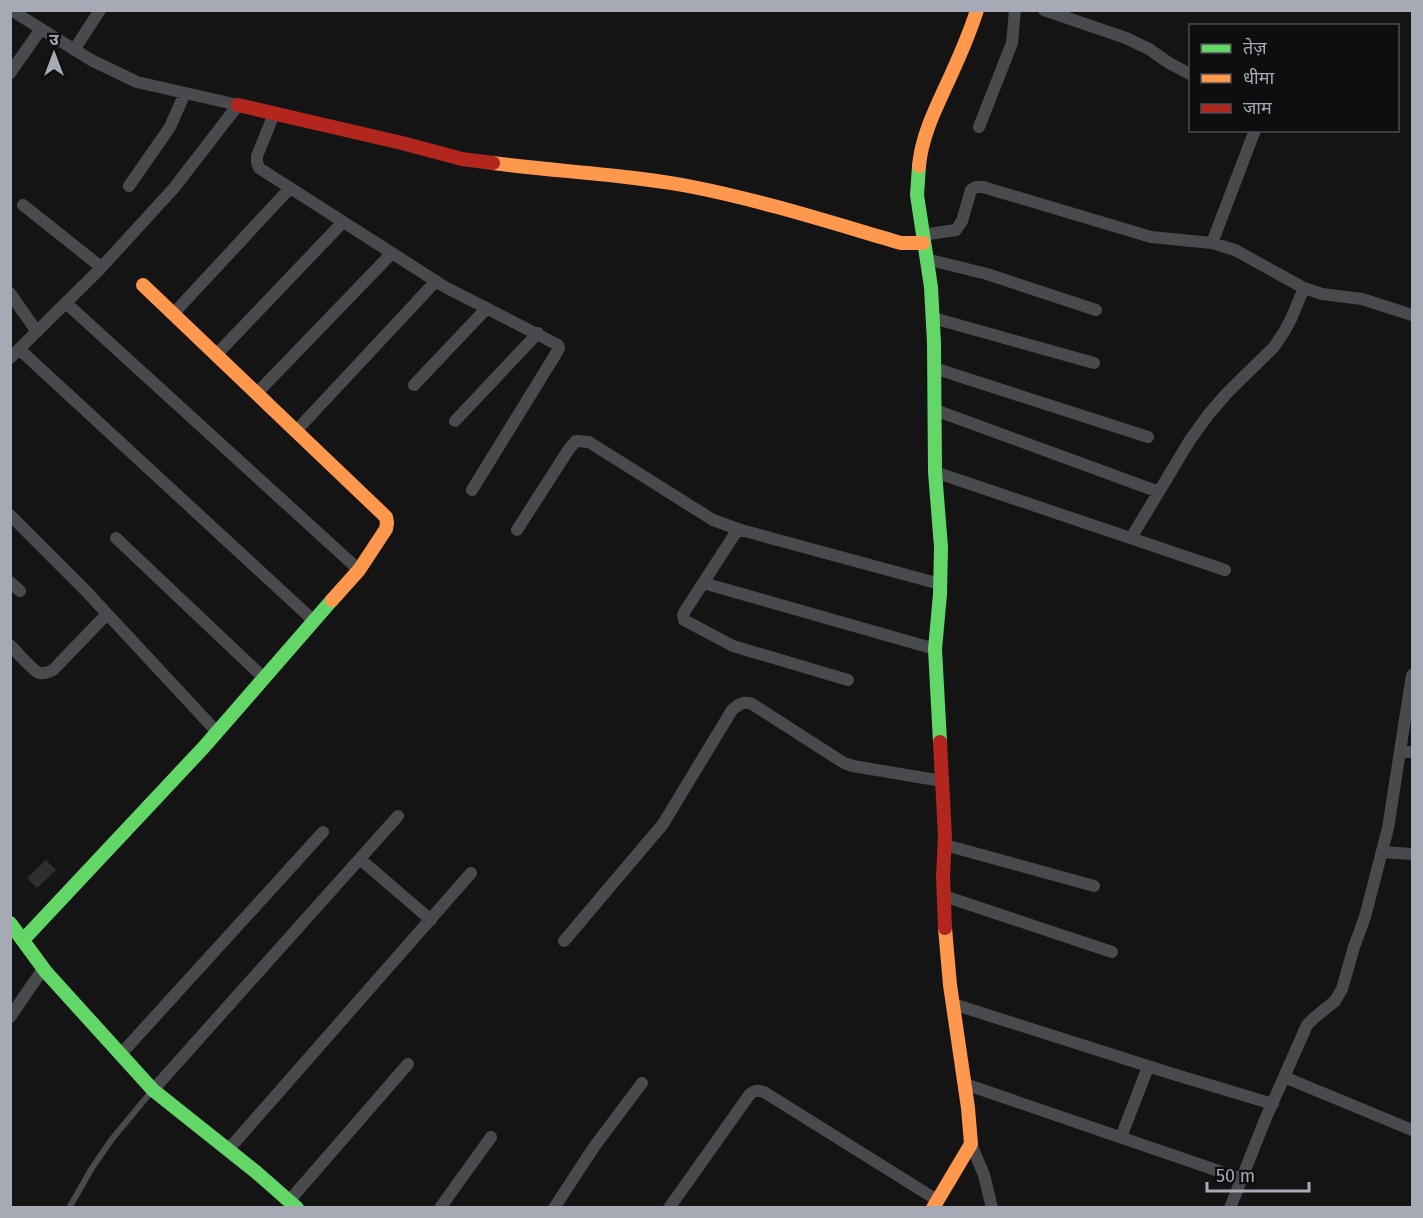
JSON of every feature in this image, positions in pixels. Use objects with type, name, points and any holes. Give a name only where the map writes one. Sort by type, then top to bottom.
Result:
[{"type":"street","points":[[10,10],[91,60],[137,82],[462,159],[637,178],[693,187],[758,202],[901,243],[956,230],[962,221],[971,190],[983,187],[1151,237],[1212,243],[1235,250],[1304,288],[1322,294],[1362,299],[1413,315]]},
{"type":"street","points":[[74,50],[100,10]]},
{"type":"street","points":[[977,10],[971,29],[933,112],[920,155],[917,195],[931,286],[933,318],[935,472],[941,547],[935,649],[945,845],[946,943],[971,1144],[984,1175],[992,1208]]},
{"type":"street","points":[[979,128],[1012,43],[1015,10]]},
{"type":"street","points":[[1044,10],[1126,38],[1189,73]]},
{"type":"street","points":[[10,73],[40,29]]},
{"type":"street","points":[[129,186],[170,127],[185,93]]},
{"type":"street","points":[[238,105],[174,188],[102,267],[15,354],[314,621]]},
{"type":"street","points":[[274,114],[257,156],[259,168],[436,281],[558,345],[559,348],[472,490]]},
{"type":"street","points":[[1212,243],[1254,132]]},
{"type":"street","points":[[174,313],[290,188]]},
{"type":"street","points":[[23,205],[102,267]]},
{"type":"street","points":[[217,354],[343,222]]},
{"type":"street","points":[[257,393],[392,253]]},
{"type":"street","points":[[926,259],[987,274],[1096,310]]},
{"type":"street","points":[[296,431],[436,281]]},
{"type":"street","points":[[23,940],[217,732],[359,570],[388,523],[387,517],[143,285]]},
{"type":"street","points":[[1131,538],[1190,440],[1208,415],[1274,347],[1291,319],[1304,288]]},
{"type":"street","points":[[10,292],[37,332]]},
{"type":"street","points":[[66,303],[359,570]]},
{"type":"street","points":[[414,385],[487,308]]},
{"type":"street","points":[[933,318],[1094,363]]},
{"type":"street","points":[[455,421],[538,333]]},
{"type":"street","points":[[934,368],[1148,437]]},
{"type":"street","points":[[935,410],[1159,492]]},
{"type":"street","points":[[517,530],[569,449],[576,441],[582,441],[589,442],[713,520],[738,529],[940,584]]},
{"type":"street","points":[[935,472],[1225,570]]},
{"type":"street","points":[[10,515],[107,614],[217,732]]},
{"type":"street","points":[[738,529],[685,611],[684,620],[733,646],[848,680]]},
{"type":"street","points":[[116,537],[264,678]]},
{"type":"street","points":[[703,583],[935,649]]},
{"type":"street","points":[[10,645],[34,670],[46,673],[53,670],[107,614]]},
{"type":"street","points":[[1230,1208],[1307,1025],[1335,1001],[1342,989],[1365,917],[1406,752],[1413,675]]},
{"type":"street","points":[[564,941],[663,824],[732,710],[739,704],[747,702],[752,704],[844,763],[942,781]]},
{"type":"street","points":[[153,1090],[398,816]]},
{"type":"street","points":[[120,1055],[323,832]]},
{"type":"street","points":[[945,845],[1094,886]]},
{"type":"street","points":[[1382,852],[1413,854]]},
{"type":"street","points":[[360,859],[431,920]]},
{"type":"street","points":[[228,1150],[471,873]]},
{"type":"street","points":[[944,896],[1112,952]]},
{"type":"street","points":[[10,923],[44,969],[153,1090],[293,1204],[408,1064]]},
{"type":"street","points":[[10,1017],[44,969]]},
{"type":"street","points":[[953,1004],[1272,1104]]},
{"type":"street","points":[[1121,1137],[1148,1066]]},
{"type":"street","points":[[1284,1077],[1413,1130]]},
{"type":"street","points":[[554,1208],[594,1147],[642,1083]]},
{"type":"street","points":[[965,1084],[1242,1179]]},
{"type":"street","points":[[669,1208],[754,1091],[764,1092],[935,1204],[971,1144]]},
{"type":"street","points":[[440,1208],[491,1137]]},
{"type":"lane","points":[[69,1208],[112,1139],[153,1090]]},
{"type":"building","points":[[46,860],[56,870],[37,888],[27,878]]},
{"type":"traffic: fast","points":[[919,166],[917,195],[931,287],[934,343],[935,472],[941,547],[935,649],[940,742]]},
{"type":"traffic: fast","points":[[23,940],[204,747],[332,600]]},
{"type":"traffic: fast","points":[[10,923],[46,972],[153,1090],[256,1172],[297,1208]]},
{"type":"traffic: slow","points":[[919,166],[927,130],[962,51],[977,10]]},
{"type":"traffic: slow","points":[[493,163],[643,179],[693,187],[772,206],[901,243],[923,243]]},
{"type":"traffic: slow","points":[[143,285],[386,517],[386,529],[359,570],[332,600]]},
{"type":"traffic: slow","points":[[933,1208],[971,1144],[950,985],[945,928]]},
{"type":"traffic: jam","points":[[238,105],[462,159],[493,163]]},
{"type":"traffic: jam","points":[[940,742],[945,836],[943,876],[945,928]]}]
